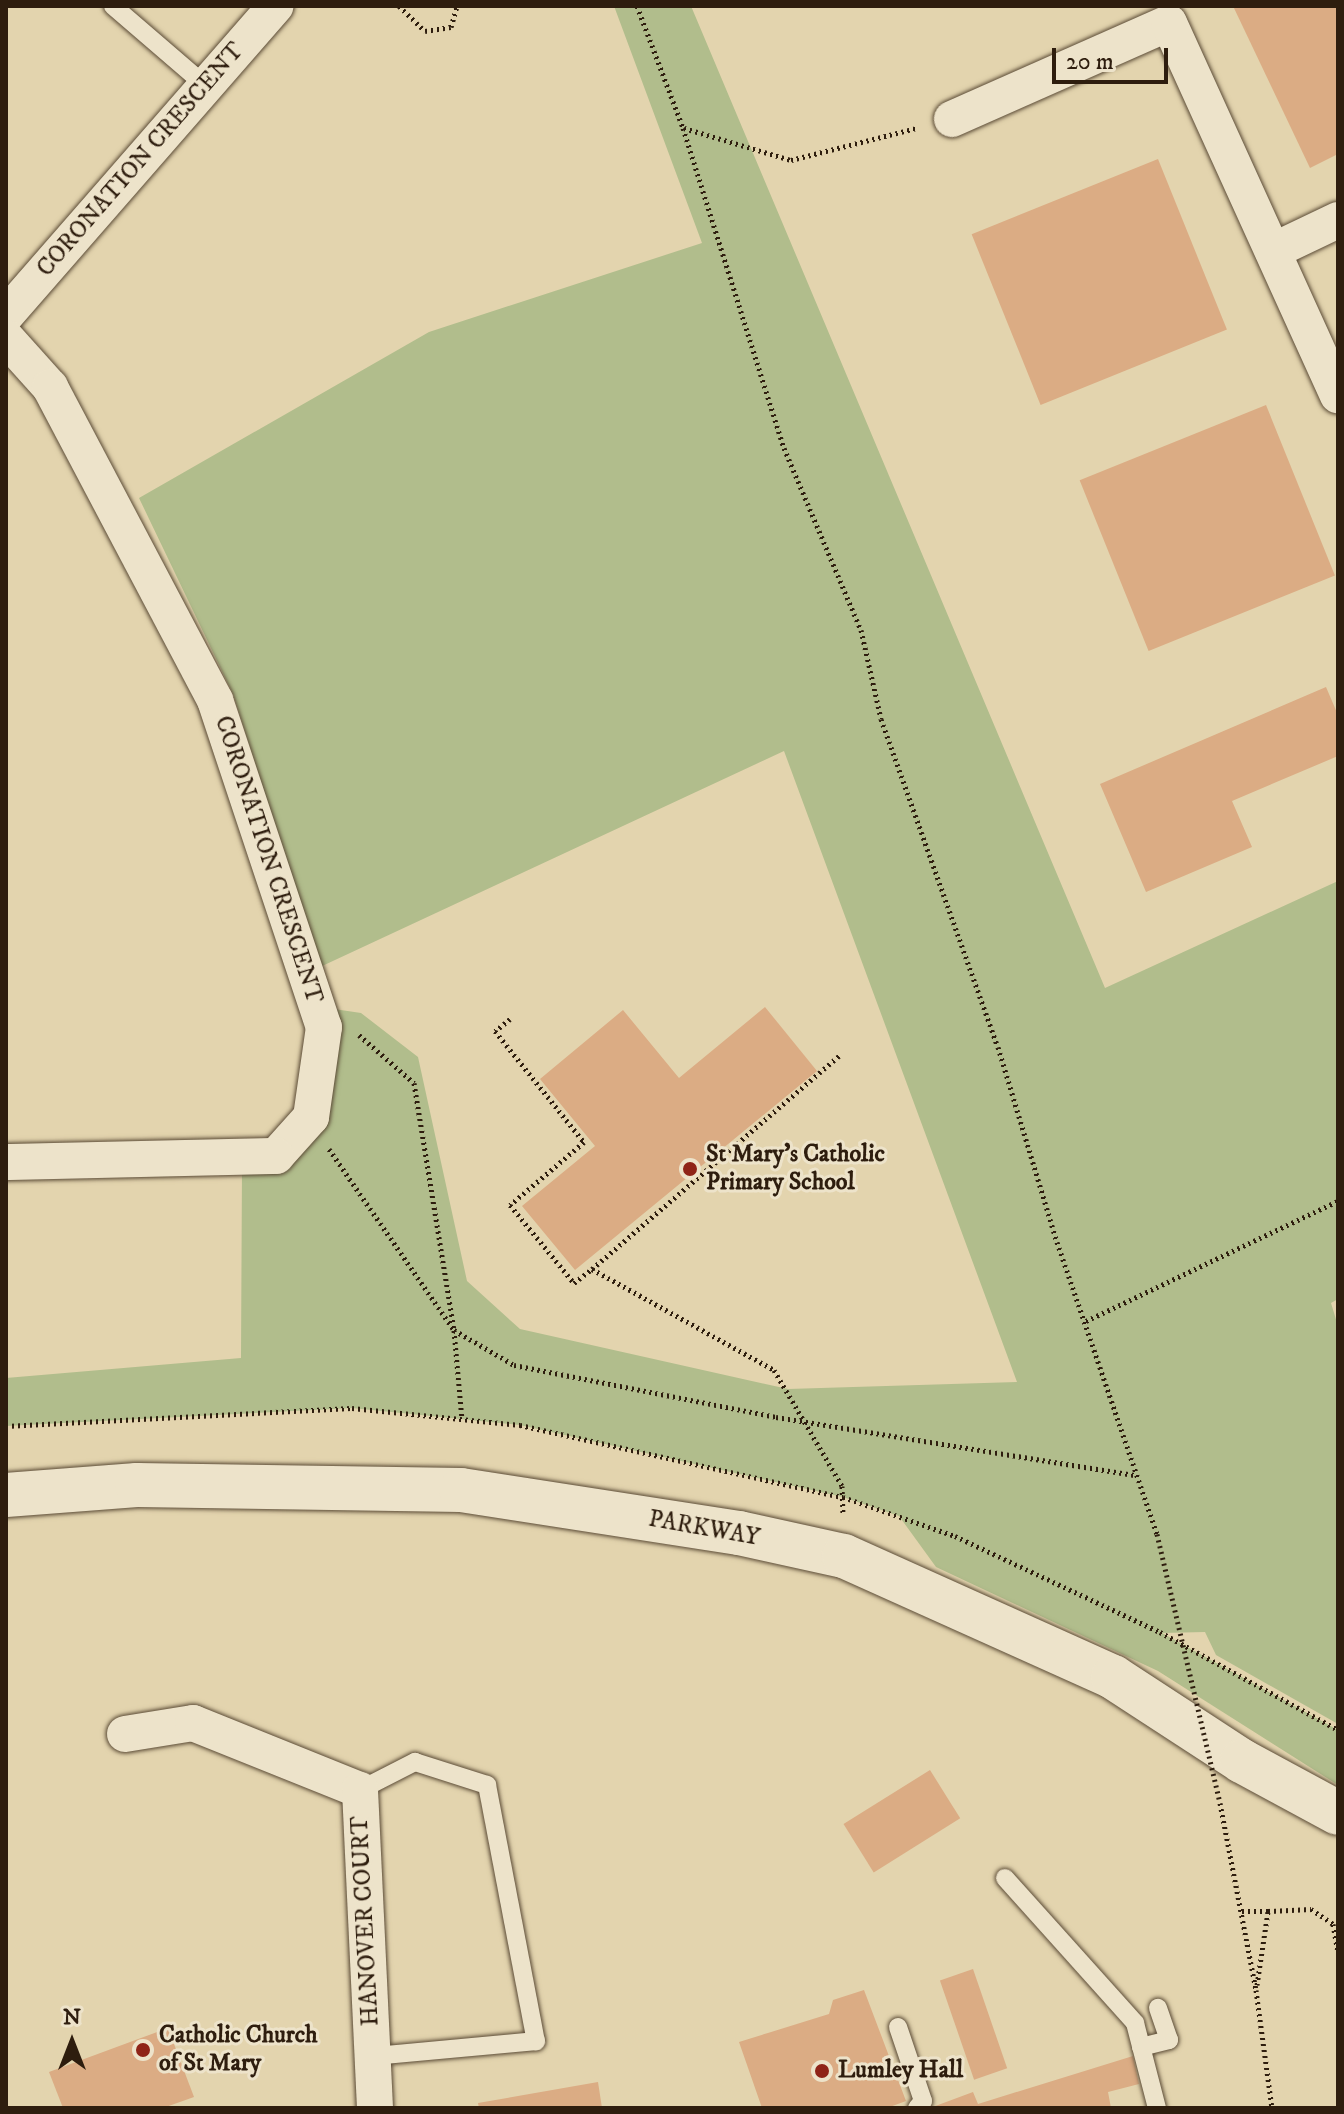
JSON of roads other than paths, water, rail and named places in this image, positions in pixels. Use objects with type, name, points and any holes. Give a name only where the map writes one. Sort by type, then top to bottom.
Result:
[{"type":"street","name":"CORONATION CRESCENT","points":[[6,315],[276,6]]},
{"type":"street","points":[[952,119],[1169,23],[1334,378]]},
{"type":"street","points":[[1273,251],[1338,220]]},
{"type":"street","name":"CORONATION CRESCENT","points":[[6,338],[50,387],[215,700],[324,1027],[311,1117],[276,1156],[6,1162]]},
{"type":"street","name":"PARKWAY","points":[[6,1495],[137,1485],[461,1490],[739,1533],[844,1556],[1113,1677],[1242,1761],[1338,1813]]},
{"type":"street","name":"HANOVER COURT","points":[[125,1734],[193,1723],[360,1790],[359,1847],[375,2108]]},
{"type":"lane","points":[[113,6],[206,86]]},
{"type":"lane","points":[[360,1790],[415,1762],[487,1785],[536,2041],[374,2056]]},
{"type":"lane","points":[[1005,1878],[1135,2023],[1157,2108]]},
{"type":"lane","points":[[1141,2047],[1169,2040],[1158,2008]]},
{"type":"lane","points":[[898,2027],[923,2101],[917,2108]]},
{"type":"place","name":"St Mary's Catholic Primary School","points":[[690,1169]]},
{"type":"place","name":"Catholic Church of St Mary","points":[[143,2050]]},
{"type":"place","name":"Lumley Hall","points":[[822,2071]]}]
